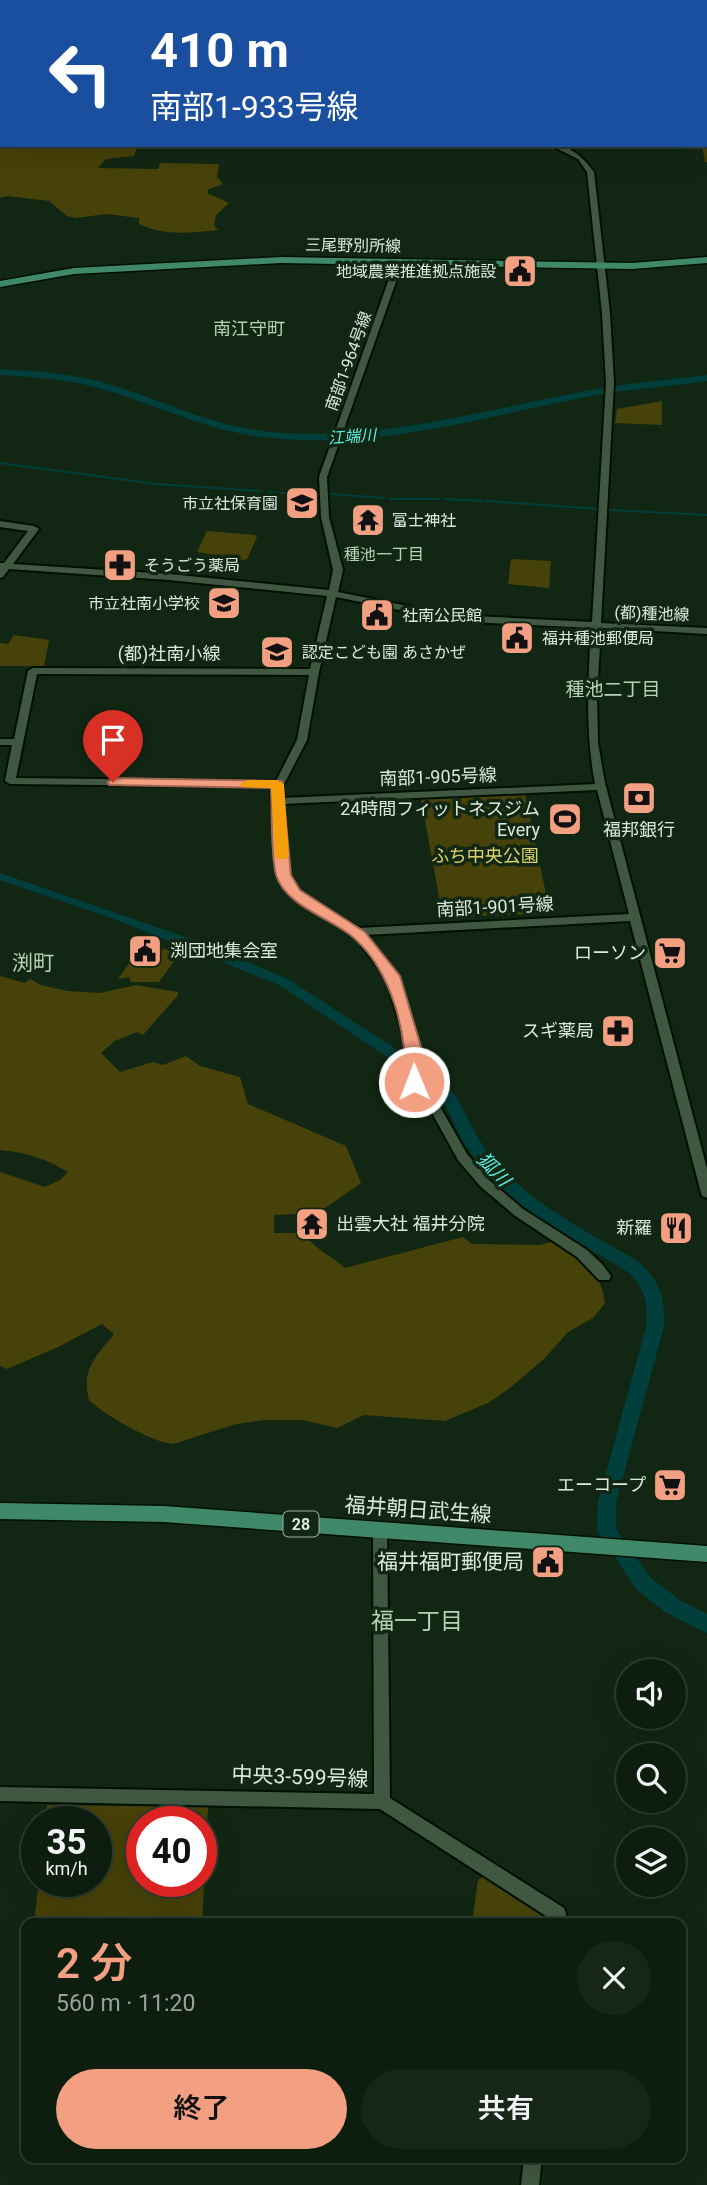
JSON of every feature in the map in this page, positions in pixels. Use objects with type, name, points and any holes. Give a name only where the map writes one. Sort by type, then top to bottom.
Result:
[{"type":"main road","name":"三尾野別所線","points":[[0,284],[69,272],[281,260],[651,266],[707,260]]},
{"type":"main road","name":"福井朝日武生線","points":[[0,1511],[164,1514],[707,1554]]},
{"type":"street","points":[[557,147],[577,156],[589,168],[610,354],[592,722],[601,787],[707,1194]]},
{"type":"street","name":"南部1-964号線","points":[[333,593],[338,570],[325,517],[323,477],[399,262]]},
{"type":"street","points":[[0,524],[34,529],[2,569]]},
{"type":"street","name":"(都)種池線","points":[[2,569],[158,576],[333,593],[453,618],[707,631]]},
{"type":"street","points":[[333,593],[314,672],[302,740],[277,784],[284,876],[287,883],[302,898],[356,932],[393,976],[413,1055],[414,1082],[433,1102],[452,1140],[470,1167],[526,1217],[589,1258],[604,1276]]},
{"type":"street","name":"(都)社南小線","points":[[18,742],[33,671],[314,672]]},
{"type":"street","points":[[0,742],[18,742],[10,781],[277,784]]},
{"type":"street","name":"南部1-905号線","points":[[277,801],[601,787]]},
{"type":"street","name":"南部1-901号線","points":[[356,932],[635,917]]},
{"type":"street","points":[[380,1530],[382,1802]]},
{"type":"street","name":"中央3-599号線","points":[[0,1794],[382,1802],[558,1914],[558,1918]]},
{"type":"street","points":[[530,2185],[532,2163]]},
{"type":"green space","points":[[0,147],[137,147],[134,156],[106,159],[98,168],[158,169],[160,163],[219,164],[217,177],[223,184],[209,189],[207,193],[229,203],[216,215],[214,225],[218,230],[188,233],[149,228],[139,224],[139,218],[107,214],[76,218],[67,216],[49,201],[7,196],[0,198]]},
{"type":"green space","points":[[702,147],[707,147],[705,162]]},
{"type":"green space","points":[[662,401],[662,425],[615,423],[617,409]]},
{"type":"green space","points":[[207,531],[257,537],[247,559],[243,560],[197,552]]},
{"type":"green space","points":[[511,559],[551,561],[549,588],[508,584]]},
{"type":"green space","points":[[14,635],[49,640],[44,666],[0,666],[0,643],[8,644]]},
{"type":"green space","name":"ふち中央公園","points":[[525,794],[550,913],[443,918],[421,799]]},
{"type":"green space","points":[[166,949],[178,956],[159,982],[131,982],[129,977],[118,979],[132,959],[153,962],[161,950]]},
{"type":"green space","points":[[0,976],[25,983],[30,979],[41,985],[67,991],[100,993],[136,985],[178,992],[143,1035],[137,1032],[115,1041],[101,1053],[120,1072],[153,1062],[163,1065],[186,1056],[200,1066],[240,1077],[248,1104],[346,1146],[361,1183],[318,1213],[274,1215],[274,1233],[304,1233],[319,1249],[345,1268],[463,1237],[472,1244],[540,1245],[554,1241],[574,1253],[594,1273],[603,1291],[605,1303],[593,1318],[568,1332],[545,1358],[511,1387],[490,1402],[445,1421],[364,1415],[337,1428],[303,1420],[265,1420],[236,1424],[173,1444],[153,1439],[129,1427],[89,1400],[89,1371],[114,1334],[102,1324],[7,1369],[0,1366],[0,1172],[45,1187],[60,1180],[68,1172],[36,1157],[0,1150]]},
{"type":"green space","points":[[47,1805],[128,1806],[126,1897],[203,1897],[202,1918],[35,1918],[37,1897],[112,1897],[112,1806]]},
{"type":"green space","points":[[483,1877],[540,1913],[543,1918],[473,1918],[478,1880]]},
{"type":"water","points":[[0,873],[197,941],[288,979],[439,1077],[457,1098],[480,1143],[466,1147],[444,1103],[428,1084],[279,985],[114,919],[0,880]]},
{"type":"waterway","name":"江端川","points":[[0,372],[88,382],[221,426],[262,434],[303,437],[385,433],[465,420],[601,391],[707,378]]},
{"type":"waterway","points":[[0,463],[157,484],[261,491]]},
{"type":"waterway","points":[[269,492],[318,496]]},
{"type":"waterway","points":[[331,494],[384,498]]},
{"type":"waterway","points":[[390,499],[439,499]]},
{"type":"waterway","points":[[446,499],[483,501]]},
{"type":"waterway","points":[[487,501],[598,509]]},
{"type":"waterway","points":[[610,510],[707,515]]},
{"type":"waterway","name":"狐川","points":[[463,1127],[476,1151],[498,1177],[540,1212],[639,1272],[657,1302],[655,1327],[607,1502],[606,1531],[644,1584],[674,1607],[707,1624]]},
{"type":"slow traffic","points":[[247,784],[277,784],[282,856]]},
{"type":"place","name":"地域農業推進拠点施設","points":[[520,271]]},
{"type":"place","name":"市立社保育園","points":[[302,503]]},
{"type":"place","name":"富士神社","points":[[368,520]]},
{"type":"place","name":"そうごう薬局","points":[[120,565]]},
{"type":"place","name":"市立社南小学校","points":[[224,603]]},
{"type":"place","name":"社南公民館","points":[[377,615]]},
{"type":"place","name":"福井種池郵便局","points":[[517,638]]},
{"type":"place","name":"認定こども園 あさかぜ","points":[[277,652]]},
{"type":"place","name":"福邦銀行","points":[[639,798]]},
{"type":"place","name":"24時間フィットネスジム Every","points":[[565,819]]},
{"type":"place","name":"渕団地集会室","points":[[145,951]]},
{"type":"place","name":"ローソン","points":[[670,953]]},
{"type":"place","name":"スギ薬局","points":[[618,1031]]},
{"type":"place","name":"出雲大社 福井分院","points":[[312,1224]]},
{"type":"place","name":"新羅","points":[[676,1228]]},
{"type":"place","name":"エーコープ","points":[[670,1485]]},
{"type":"place","name":"福井福町郵便局","points":[[548,1562]]},
{"type":"district","name":"南江守町","points":[[249,329]]},
{"type":"district","name":"種池一丁目","points":[[384,554]]},
{"type":"district","name":"種池二丁目","points":[[613,689]]},
{"type":"district","name":"渕町","points":[[33,963]]},
{"type":"district","name":"福一丁目","points":[[417,1621]]},
{"type":"route","points":[[113,782],[277,784],[284,876],[287,883],[295,893],[323,913],[360,935],[393,976],[414,1050],[414,1082]]}]
